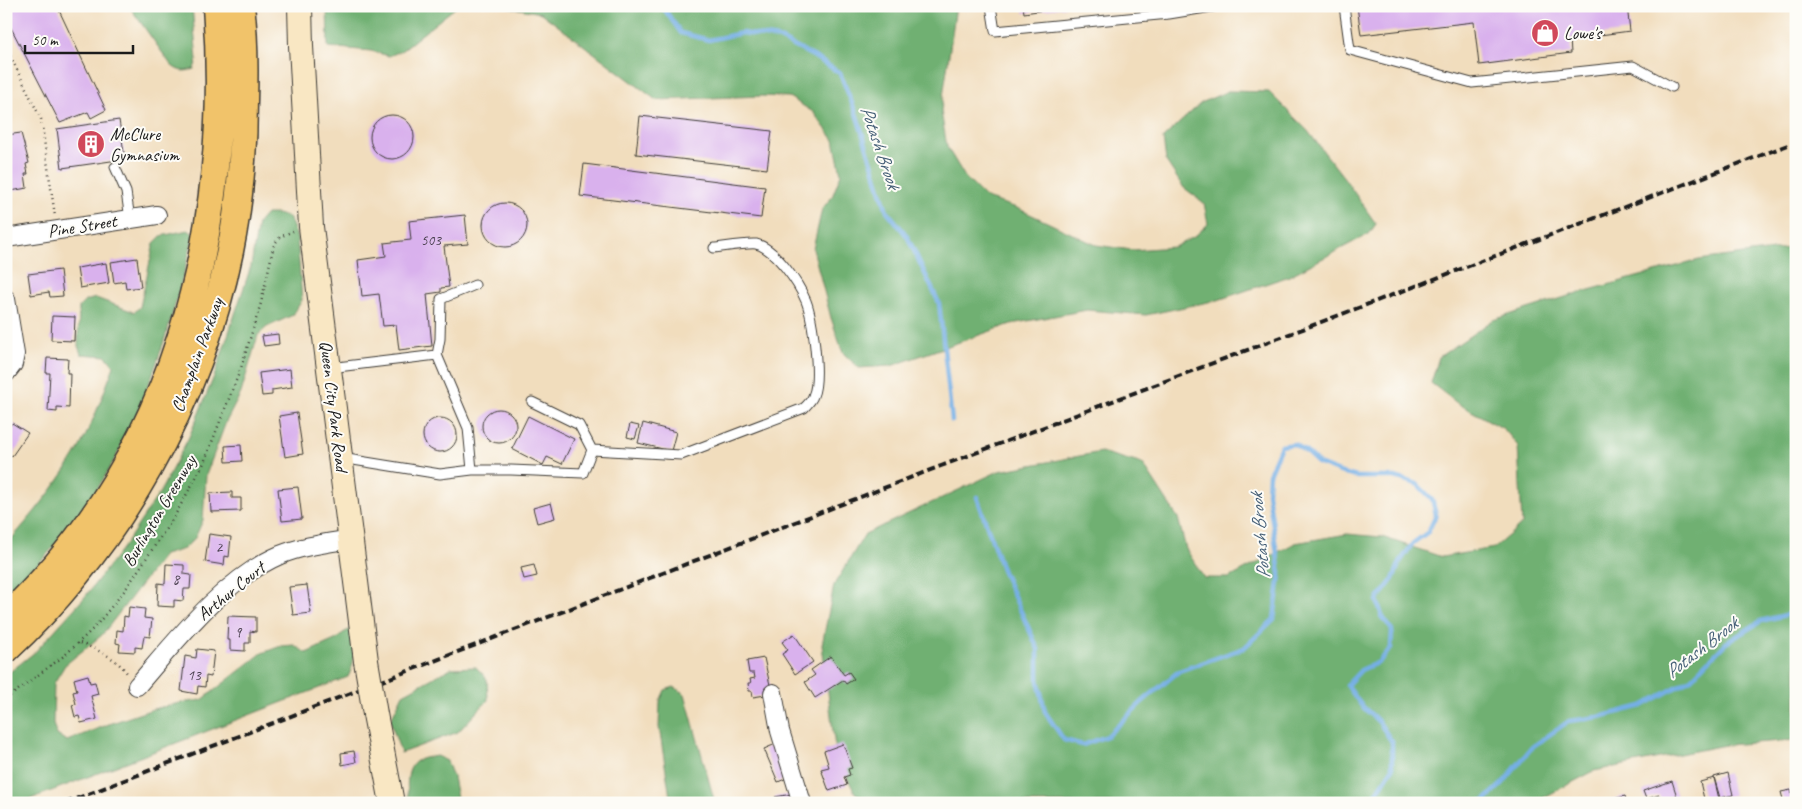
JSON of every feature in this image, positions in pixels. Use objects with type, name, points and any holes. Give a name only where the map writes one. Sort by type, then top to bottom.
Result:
[{"type":"main road","points":[[204,6],[220,73]]},
{"type":"main road","name":"Champlain Parkway","points":[[6,617],[48,575],[98,509],[118,478],[140,437],[163,384],[190,306],[204,249],[216,163],[220,73],[216,6]]},
{"type":"main road","name":"Champlain Parkway","points":[[6,650],[64,589],[116,522],[160,449],[185,397],[195,371],[221,287],[238,207],[244,126],[242,11]]},
{"type":"street","name":"Queen City Park Road","points":[[300,6],[311,227],[366,661],[392,803]]},
{"type":"street","name":"Pine Street","points":[[6,238],[157,215]]},
{"type":"street","points":[[6,299],[15,354],[13,364],[6,373]]},
{"type":"street","name":"Arthur Court","points":[[137,686],[199,614],[239,581],[266,562],[299,548],[351,539]]},
{"type":"street","points":[[773,692],[780,731],[802,803]]},
{"type":"lane","points":[[991,6],[995,31],[1218,6]]},
{"type":"lane","points":[[1344,6],[1350,50],[1472,83],[1633,66],[1672,87]]},
{"type":"lane","points":[[115,167],[126,192],[130,219]]},
{"type":"lane","points":[[592,450],[681,455],[804,408],[814,396],[816,371],[814,336],[806,301],[788,272],[771,251],[756,244],[714,248]]},
{"type":"lane","points":[[472,470],[468,428],[437,355],[440,340],[441,299],[475,285]]},
{"type":"lane","points":[[329,368],[437,355]]},
{"type":"lane","points":[[341,458],[440,474],[472,470],[583,473],[592,450],[579,425],[532,402]]},
{"type":"path","points":[[6,47],[41,119],[57,230]]},
{"type":"path","name":"Burlington Greenway","points":[[6,699],[79,643],[104,616],[135,576],[174,517],[203,464],[248,345],[266,284],[274,245],[284,234],[311,227]]},
{"type":"path","points":[[79,643],[101,652],[114,660],[137,686]]},
{"type":"green space","points":[[129,6],[192,6],[197,60],[194,69],[182,71],[171,65]]},
{"type":"green space","points":[[327,6],[459,6],[401,51],[389,56],[371,51],[328,47]]},
{"type":"green space","points":[[504,6],[956,6],[941,111],[947,147],[965,177],[986,198],[1017,208],[1096,245],[1132,250],[1174,247],[1194,237],[1208,224],[1204,203],[1183,187],[1166,161],[1163,138],[1201,103],[1228,91],[1269,92],[1307,130],[1345,179],[1376,224],[1369,234],[1289,276],[1218,300],[1146,315],[1087,310],[1011,324],[891,366],[859,368],[843,353],[831,318],[813,249],[822,209],[832,197],[841,174],[834,140],[813,112],[789,97],[762,96],[656,100],[541,13]]},
{"type":"green space","points":[[266,214],[289,217],[297,237],[302,300],[293,315],[267,327],[258,335],[241,393],[226,422],[206,475],[203,520],[195,538],[184,549],[164,555],[102,635],[65,665],[54,683],[53,724],[57,735],[67,741],[153,709],[202,700],[262,653],[281,646],[294,645],[306,653],[337,639],[351,629],[354,654],[351,671],[348,677],[20,803],[6,803],[6,675],[35,652],[84,598],[127,542],[160,492],[189,437],[215,374],[251,266],[258,223]]},
{"type":"green space","points":[[188,230],[194,234],[163,343],[137,413],[121,447],[103,480],[74,523],[46,556],[6,597],[6,545],[42,502],[74,457],[91,424],[114,366],[106,356],[81,354],[78,346],[79,307],[85,301],[96,298],[134,312],[140,307],[154,243],[161,236]]},
{"type":"green space","points":[[1796,247],[1796,740],[1725,745],[1594,771],[1533,803],[872,803],[855,793],[836,755],[822,645],[834,585],[865,534],[999,471],[1101,452],[1143,464],[1178,518],[1186,549],[1204,578],[1229,578],[1295,543],[1347,534],[1382,537],[1442,557],[1494,548],[1522,524],[1518,446],[1504,429],[1457,403],[1431,383],[1439,357],[1493,320],[1578,293],[1699,260]]},
{"type":"green space","points":[[476,667],[487,679],[488,700],[458,732],[401,753],[390,721],[403,694],[451,668]]},
{"type":"green space","points":[[674,687],[685,694],[715,803],[671,803],[659,727],[660,701],[665,690]]},
{"type":"green space","points":[[437,756],[447,761],[453,777],[458,803],[409,803],[408,778],[412,766],[421,759]]},
{"type":"building","points":[[6,6],[57,6],[106,110],[91,118],[88,112],[60,123],[6,18]]},
{"type":"building","points":[[1023,6],[1065,6],[1065,7],[1024,13]]},
{"type":"building","name":"Lowe's","points":[[1357,6],[1627,6],[1630,31],[1570,39],[1571,53],[1479,65],[1474,22],[1361,35]]},
{"type":"building","points":[[396,115],[408,121],[413,128],[413,146],[408,153],[401,158],[388,159],[380,156],[373,149],[370,133],[373,125],[380,118]]},
{"type":"building","points":[[640,116],[772,131],[767,169],[636,154]]},
{"type":"building","name":"McClure Gymnasium","points":[[119,120],[125,159],[62,168],[57,129]]},
{"type":"building","points":[[21,133],[29,163],[26,164],[28,174],[25,174],[27,188],[11,191],[8,176],[6,176],[6,135]]},
{"type":"building","points":[[584,164],[765,187],[761,218],[580,196]]},
{"type":"building","points":[[509,203],[521,209],[526,216],[526,234],[521,241],[514,246],[501,247],[493,244],[486,237],[483,221],[486,213],[493,206]]},
{"type":"building","points":[[465,215],[468,244],[444,246],[449,287],[441,288],[441,292],[427,294],[432,346],[399,350],[396,325],[383,326],[379,294],[362,296],[358,260],[386,256],[384,243],[411,240],[409,221]]},
{"type":"building","points":[[137,258],[141,287],[126,289],[125,281],[114,283],[111,262]]},
{"type":"building","points":[[106,263],[109,283],[80,288],[77,268]]},
{"type":"building","points":[[60,270],[63,296],[50,297],[49,292],[31,295],[28,274]]},
{"type":"building","points":[[52,316],[75,317],[74,341],[51,340]]},
{"type":"building","points":[[278,334],[279,344],[264,346],[262,336]]},
{"type":"building","points":[[47,358],[68,359],[67,373],[70,373],[69,408],[57,407],[57,412],[48,411],[50,373],[46,373]]},
{"type":"building","points":[[290,369],[292,387],[272,390],[272,395],[262,396],[259,373]]},
{"type":"building","points":[[499,409],[511,414],[516,426],[511,438],[499,443],[487,438],[482,426],[487,414]]},
{"type":"building","points":[[297,413],[303,454],[285,457],[279,416]]},
{"type":"building","points":[[528,416],[574,439],[562,464],[547,457],[543,465],[512,449]]},
{"type":"building","points":[[440,418],[452,423],[457,435],[452,447],[440,452],[428,447],[423,435],[428,423]]},
{"type":"building","points":[[12,423],[28,433],[12,456],[6,452],[6,431]]},
{"type":"building","points":[[643,423],[676,432],[671,451],[638,443]]},
{"type":"building","points":[[630,424],[639,426],[635,439],[627,437]]},
{"type":"building","points":[[241,445],[242,461],[226,462],[225,446]]},
{"type":"building","points":[[298,487],[302,519],[282,521],[278,489]]},
{"type":"building","points":[[232,492],[232,498],[241,498],[241,511],[211,512],[210,493]]},
{"type":"building","points":[[551,503],[555,518],[537,523],[533,508]]},
{"type":"building","points":[[209,534],[231,537],[229,557],[225,556],[224,565],[205,562]]},
{"type":"building","points":[[166,564],[184,565],[184,574],[191,575],[190,589],[184,589],[183,601],[174,600],[174,607],[157,606],[158,583],[165,584]]},
{"type":"building","points":[[534,565],[537,576],[524,579],[521,568]]},
{"type":"building","points":[[307,585],[311,613],[293,615],[289,587]]},
{"type":"building","points":[[129,607],[145,609],[144,618],[152,619],[150,637],[144,636],[142,648],[135,647],[135,652],[119,651],[120,644],[116,643],[117,630],[123,631],[124,616],[128,617]]},
{"type":"building","points":[[228,616],[256,617],[256,632],[250,631],[250,643],[245,643],[245,651],[230,650],[230,640],[227,640]]},
{"type":"building","points":[[794,634],[813,662],[795,674],[782,654],[788,650],[782,642]]},
{"type":"building","points":[[197,649],[214,651],[211,677],[206,676],[205,687],[198,686],[197,694],[181,691],[185,656],[196,658]]},
{"type":"building","points":[[831,656],[844,675],[849,672],[854,679],[846,684],[843,680],[815,698],[805,682],[815,675],[811,670]]},
{"type":"building","points":[[764,658],[772,694],[753,697],[752,691],[749,691],[748,683],[751,683],[750,679],[755,678],[754,673],[749,673],[747,661]]},
{"type":"building","points":[[88,675],[90,683],[95,682],[98,694],[91,696],[97,719],[81,723],[79,716],[75,717],[72,705],[76,704],[73,692],[77,691],[74,679]]},
{"type":"building","points":[[778,743],[792,776],[778,782],[764,749]]},
{"type":"building","points":[[843,744],[852,768],[848,769],[850,775],[844,777],[847,785],[829,791],[821,769],[829,767],[824,751]]},
{"type":"building","points":[[354,751],[356,762],[342,765],[341,753]]},
{"type":"building","points":[[1728,773],[1733,795],[1720,798],[1714,777]]},
{"type":"building","points":[[1714,778],[1720,803],[1705,803],[1700,782]]},
{"type":"building","points":[[1672,781],[1679,803],[1662,803],[1659,795],[1646,799],[1643,791]]},
{"type":"building","points":[[1791,790],[1794,803],[1784,803],[1781,792]]},
{"type":"building","points":[[792,794],[801,803],[776,803],[775,797]]},
{"type":"building","points":[[1625,796],[1627,803],[1611,803],[1610,800]]},
{"type":"waterway","name":"Potash Brook","points":[[331,6],[344,6]]},
{"type":"waterway","name":"Potash Brook","points":[[662,6],[681,33],[709,40],[742,33],[778,38],[813,56],[840,73],[856,113],[887,211],[907,236],[939,303],[952,421]]},
{"type":"waterway","name":"Potash Brook","points":[[977,497],[1003,572],[1038,649],[1038,679],[1045,712],[1064,740],[1083,745],[1107,736],[1142,702],[1179,671],[1244,648],[1274,619],[1280,574],[1268,493],[1269,474],[1281,446],[1294,444],[1319,464],[1345,474],[1357,477],[1395,477],[1417,484],[1432,499],[1436,515],[1428,532],[1413,543],[1400,562],[1393,579],[1377,600],[1382,616],[1392,630],[1391,648],[1379,662],[1361,670],[1347,685],[1361,705],[1379,722],[1392,742],[1392,769],[1374,797],[1374,803]]},
{"type":"waterway","name":"Potash Brook","points":[[1482,803],[1503,783],[1532,747],[1569,721],[1599,717],[1642,706],[1691,679],[1726,643],[1761,621],[1796,614]]},
{"type":"railway","points":[[65,803],[941,466],[1796,142]]},
{"type":"place","name":"Lowe's","points":[[1545,33]]},
{"type":"place","name":"McClure Gymnasium","points":[[91,144]]}]
